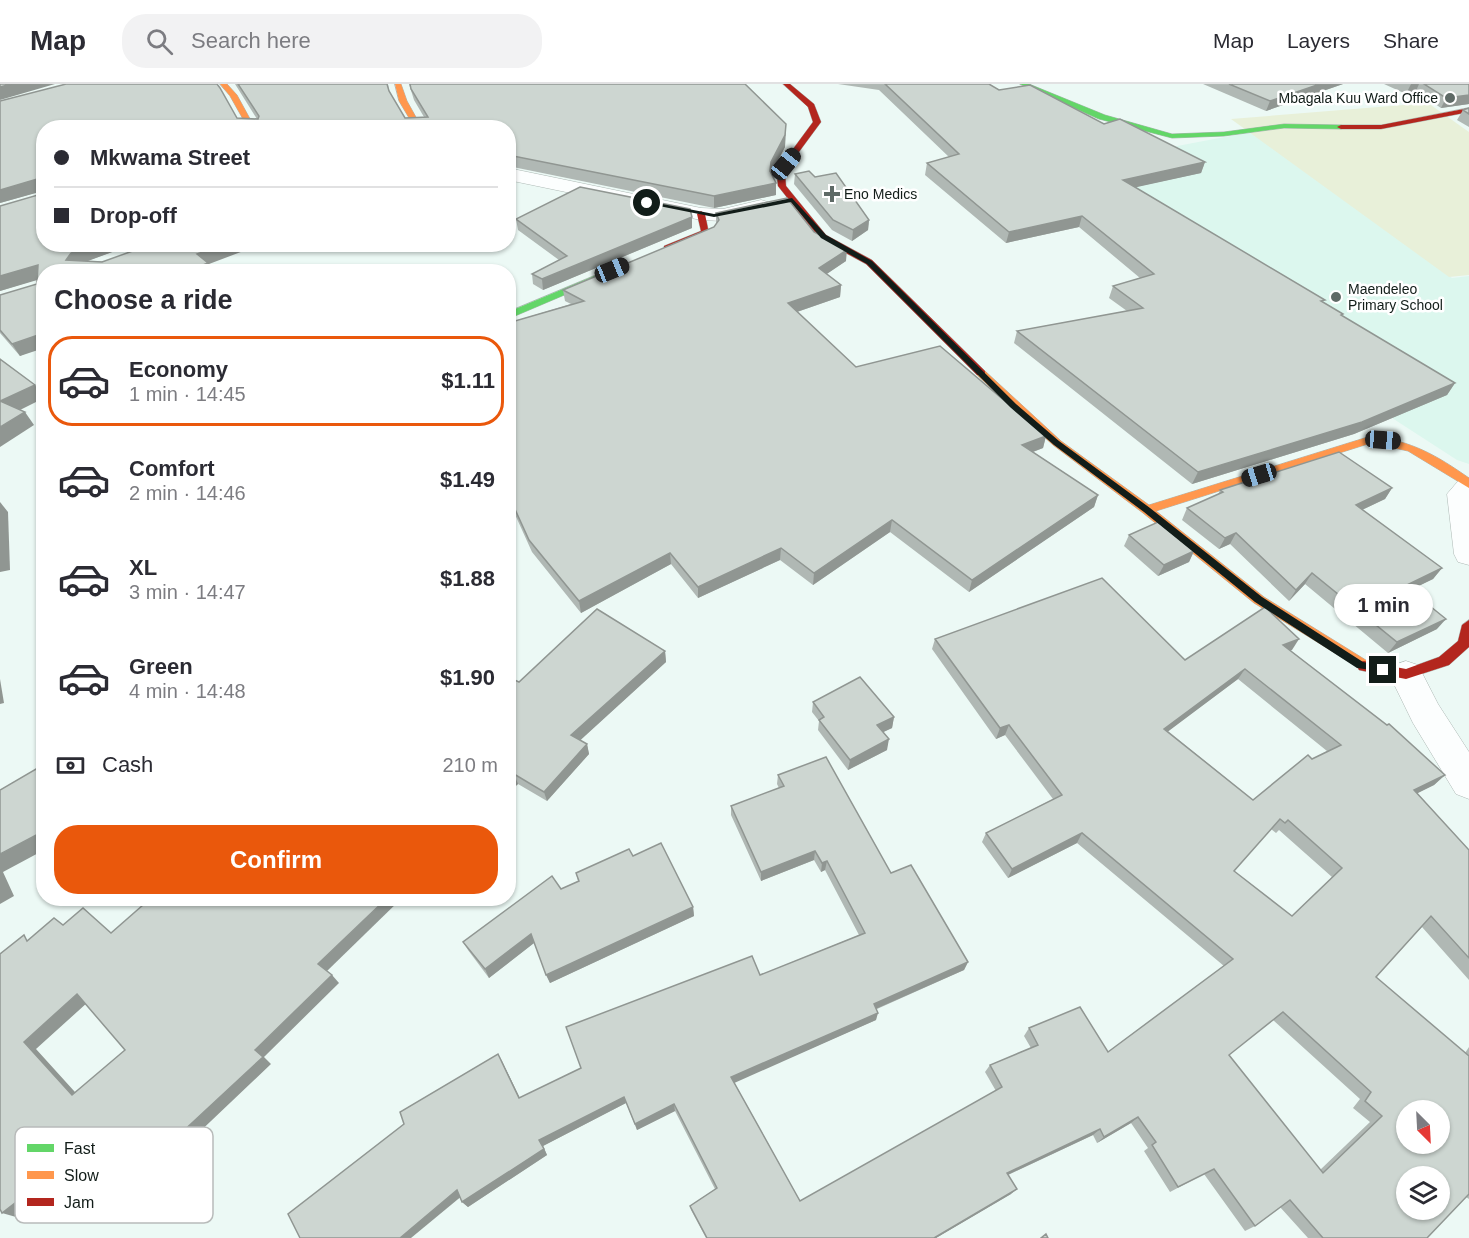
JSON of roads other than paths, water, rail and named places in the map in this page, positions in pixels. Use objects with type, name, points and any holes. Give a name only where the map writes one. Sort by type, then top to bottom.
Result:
[{"type":"street","points":[[223,84],[233,95],[247,120]]},
{"type":"street","points":[[398,84],[403,101],[414,120]]},
{"type":"street","points":[[786,84],[811,106],[817,122],[786,164],[781,175],[782,186],[792,200],[823,237],[869,262],[1013,405],[1057,443],[1147,510],[1259,600],[1360,665],[1406,674],[1443,661],[1464,644],[1469,625]]},
{"type":"street","points":[[1023,84],[1102,117],[1172,136],[1224,134],[1284,126],[1381,127],[1469,110]]},
{"type":"street","points":[[516,176],[701,214],[723,215],[792,200]]},
{"type":"street","points":[[654,253],[706,232],[701,214]]},
{"type":"street","points":[[516,313],[623,266]]},
{"type":"street","points":[[1147,510],[1371,439],[1396,441],[1421,451],[1469,486],[1461,494],[1469,554]]},
{"type":"street","points":[[1406,674],[1425,713],[1469,783]]},
{"type":"place","name":"Mbagala Kuu Ward Office","points":[[1450,98]]},
{"type":"place","name":"Eno Medics","points":[[832,194]]},
{"type":"place","name":"Maendeleo Primary School","points":[[1336,297]]}]
